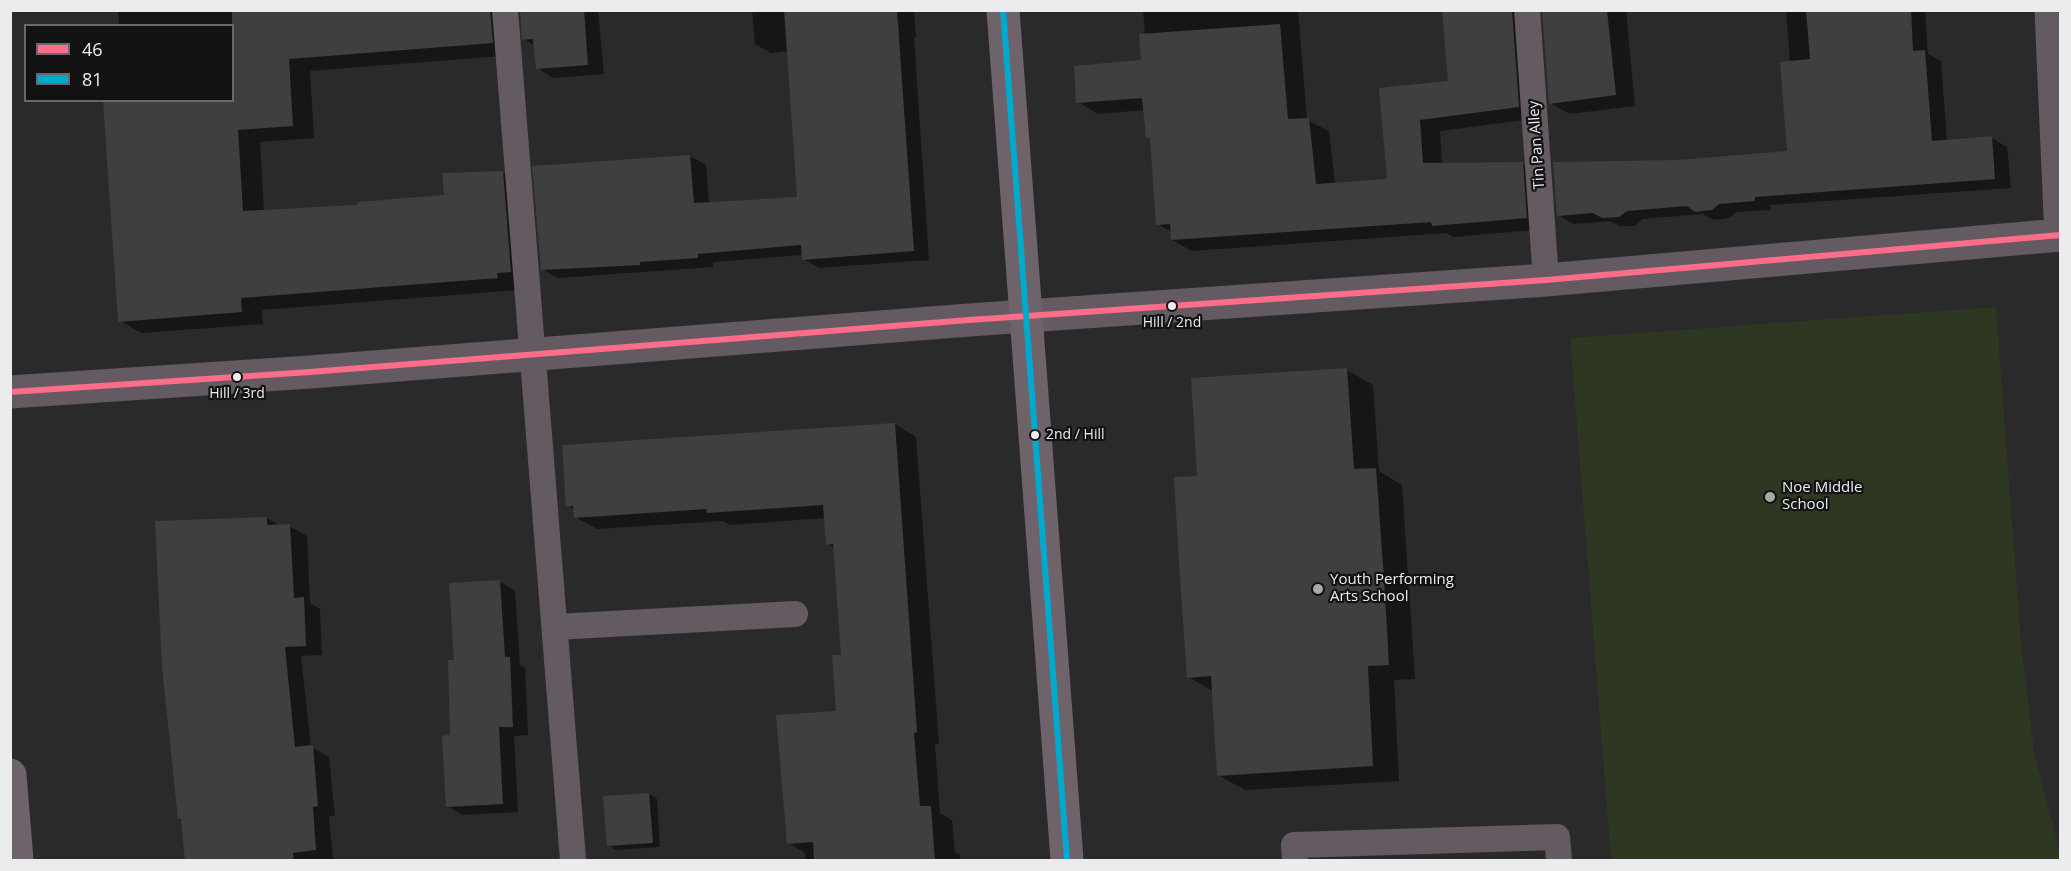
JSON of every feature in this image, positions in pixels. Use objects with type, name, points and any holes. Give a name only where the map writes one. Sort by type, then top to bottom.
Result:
[{"type":"main road","points":[[1003,10],[1067,861]]},
{"type":"main road","points":[[10,775],[17,861]]},
{"type":"street","points":[[2051,10],[2061,215]]},
{"type":"street","points":[[10,392],[1026,316],[1546,280],[2061,235]]},
{"type":"lane","points":[[505,10],[573,861]]},
{"type":"lane","name":"Tin Pan Alley","points":[[1527,10],[1546,280]]},
{"type":"lane","points":[[555,627],[795,614]]},
{"type":"lane","points":[[1295,861],[1294,845],[1557,837],[1559,861]]},
{"type":"green space","name":"Noe Middle School","points":[[1996,307],[2021,643],[2034,752],[2060,852],[2060,860],[1611,860],[1570,338]]},
{"type":"building","points":[[232,10],[490,10],[493,43],[289,59],[293,126],[238,130],[243,211],[356,205],[358,202],[444,195],[442,173],[503,171],[511,272],[497,273],[498,278],[241,298],[242,312],[118,322],[103,102],[234,102],[234,24],[232,24]]},
{"type":"building","points":[[520,10],[584,10],[588,65],[536,69],[533,39],[522,40]]},
{"type":"building","points":[[784,10],[897,10],[914,251],[802,260],[801,245],[698,254],[698,258],[640,262],[640,265],[541,270],[532,166],[690,155],[694,203],[797,197]]},
{"type":"building","points":[[1442,10],[1512,10],[1519,107],[1420,120],[1423,163],[1523,162],[1527,218],[1432,226],[1431,222],[1171,240],[1170,224],[1156,225],[1150,138],[1146,138],[1142,98],[1076,103],[1074,66],[1141,60],[1139,34],[1280,24],[1288,119],[1309,118],[1316,184],[1387,179],[1379,88],[1448,81]]},
{"type":"building","points":[[1542,10],[1607,10],[1616,95],[1549,104]]},
{"type":"building","points":[[1806,10],[1911,10],[1913,51],[1925,50],[1932,141],[1992,136],[1995,179],[1755,197],[1755,201],[1719,204],[1712,210],[1695,212],[1687,206],[1627,211],[1619,217],[1602,218],[1593,213],[1557,216],[1553,162],[1679,160],[1787,151],[1780,62],[1810,59]]},
{"type":"building","points":[[1347,368],[1354,469],[1376,468],[1384,579],[1389,665],[1368,666],[1373,766],[1217,776],[1211,676],[1187,678],[1179,564],[1174,477],[1197,476],[1191,378]]},
{"type":"building","points":[[895,423],[917,732],[914,733],[920,806],[931,806],[935,861],[814,861],[813,842],[787,844],[776,715],[836,711],[832,655],[841,655],[833,544],[826,545],[823,505],[707,513],[706,509],[574,518],[573,506],[566,507],[562,445]]},
{"type":"building","points":[[267,517],[267,525],[290,524],[294,598],[304,597],[306,646],[285,647],[295,747],[313,745],[318,806],[313,807],[316,850],[293,853],[294,861],[185,861],[181,819],[178,819],[162,667],[155,521]]},
{"type":"building","points":[[500,580],[505,657],[510,657],[513,727],[499,727],[503,804],[446,807],[442,736],[450,735],[448,660],[454,660],[449,583]]},
{"type":"building","points":[[649,793],[653,843],[607,846],[603,796]]},
{"type":"transit line","name":"81","points":[[1003,10],[1067,860]]},
{"type":"transit line","name":"46","points":[[10,392],[310,372],[969,320],[1546,280],[2060,235]]},
{"type":"place","name":"Hill / 2nd","points":[[1172,306]]},
{"type":"place","name":"Hill / 3rd","points":[[237,377]]},
{"type":"place","name":"2nd / Hill","points":[[1035,435]]},
{"type":"place","name":"Noe Middle School","points":[[1770,497]]},
{"type":"place","name":"Youth Performing Arts School","points":[[1318,589]]}]
